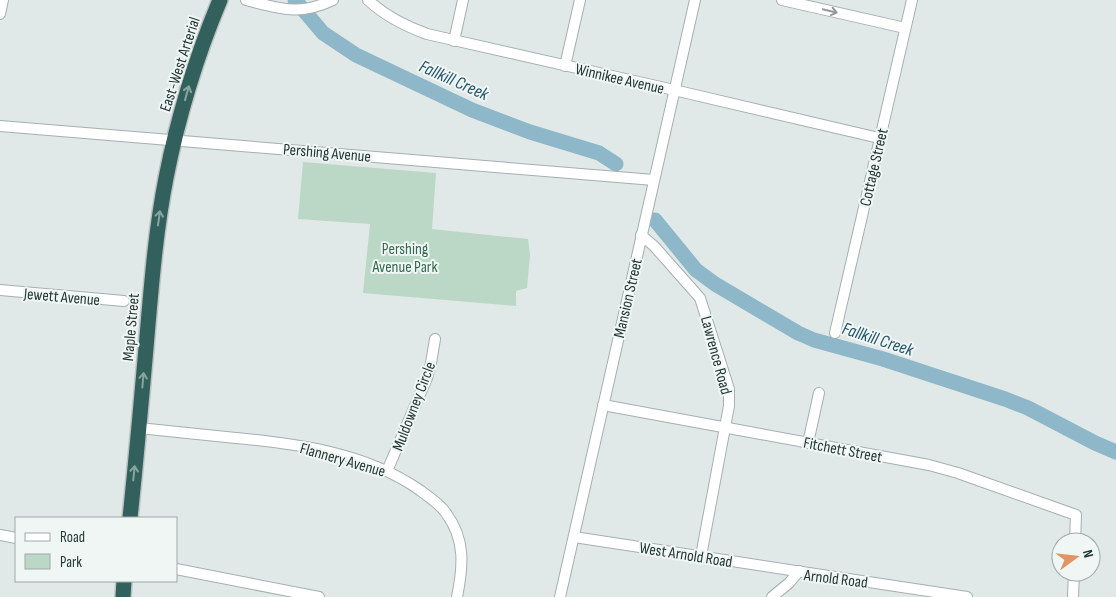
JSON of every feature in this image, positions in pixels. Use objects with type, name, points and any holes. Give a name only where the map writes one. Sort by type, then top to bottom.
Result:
[{"type":"highway","name":"East-West Arterial","points":[[174,140],[197,61],[220,0]]},
{"type":"highway","name":"Maple Street","points":[[130,517],[156,238],[174,140]]},
{"type":"highway","points":[[122,597],[124,582]]},
{"type":"street","points":[[0,14],[4,0]]},
{"type":"street","points":[[246,0],[282,9],[295,10],[311,9],[333,0]]},
{"type":"street","name":"Winnikee Avenue","points":[[368,0],[379,10],[403,25],[427,34],[879,138]]},
{"type":"street","points":[[454,41],[463,0]]},
{"type":"street","points":[[566,66],[580,0]]},
{"type":"street","name":"Mansion Street","points":[[560,597],[695,0]]},
{"type":"street","points":[[782,0],[905,28]]},
{"type":"street","name":"Cottage Street","points":[[834,334],[912,0]]},
{"type":"street","name":"Pershing Avenue","points":[[0,126],[654,180]]},
{"type":"street","name":"Lawrence Road","points":[[641,235],[696,291],[703,305],[729,389],[726,427],[701,556]]},
{"type":"street","name":"Jewett Avenue","points":[[0,290],[124,301]]},
{"type":"street","name":"Muldowney Circle","points":[[388,471],[426,378],[435,339]]},
{"type":"street","points":[[808,443],[819,392]]},
{"type":"street","name":"Fitchett Street","points":[[603,405],[943,468],[1076,514],[1075,532]]},
{"type":"street","name":"Flannery Avenue","points":[[139,428],[301,446],[339,454],[388,471],[411,484],[438,504],[447,515],[460,542],[462,557],[462,571],[457,597]]},
{"type":"street","points":[[0,535],[15,538]]},
{"type":"street","name":"West Arnold Road","points":[[574,537],[799,571]]},
{"type":"street","points":[[178,569],[320,597]]},
{"type":"street","name":"Arnold Road","points":[[772,597],[789,583],[799,571],[968,597]]},
{"type":"street","points":[[1073,597],[1074,582]]},
{"type":"green space","name":"Pershing Avenue Park","points":[[303,162],[436,173],[432,229],[528,239],[530,255],[527,288],[516,291],[516,306],[363,293],[370,224],[298,219]]},
{"type":"waterway","name":"Fallkill Creek","points":[[295,0],[323,33],[356,55],[472,110],[530,132],[599,153],[616,164]]},
{"type":"waterway","name":"Fallkill Creek","points":[[655,220],[696,270],[715,284],[798,333],[814,340],[883,359],[1005,399],[1028,408],[1116,452]]}]
